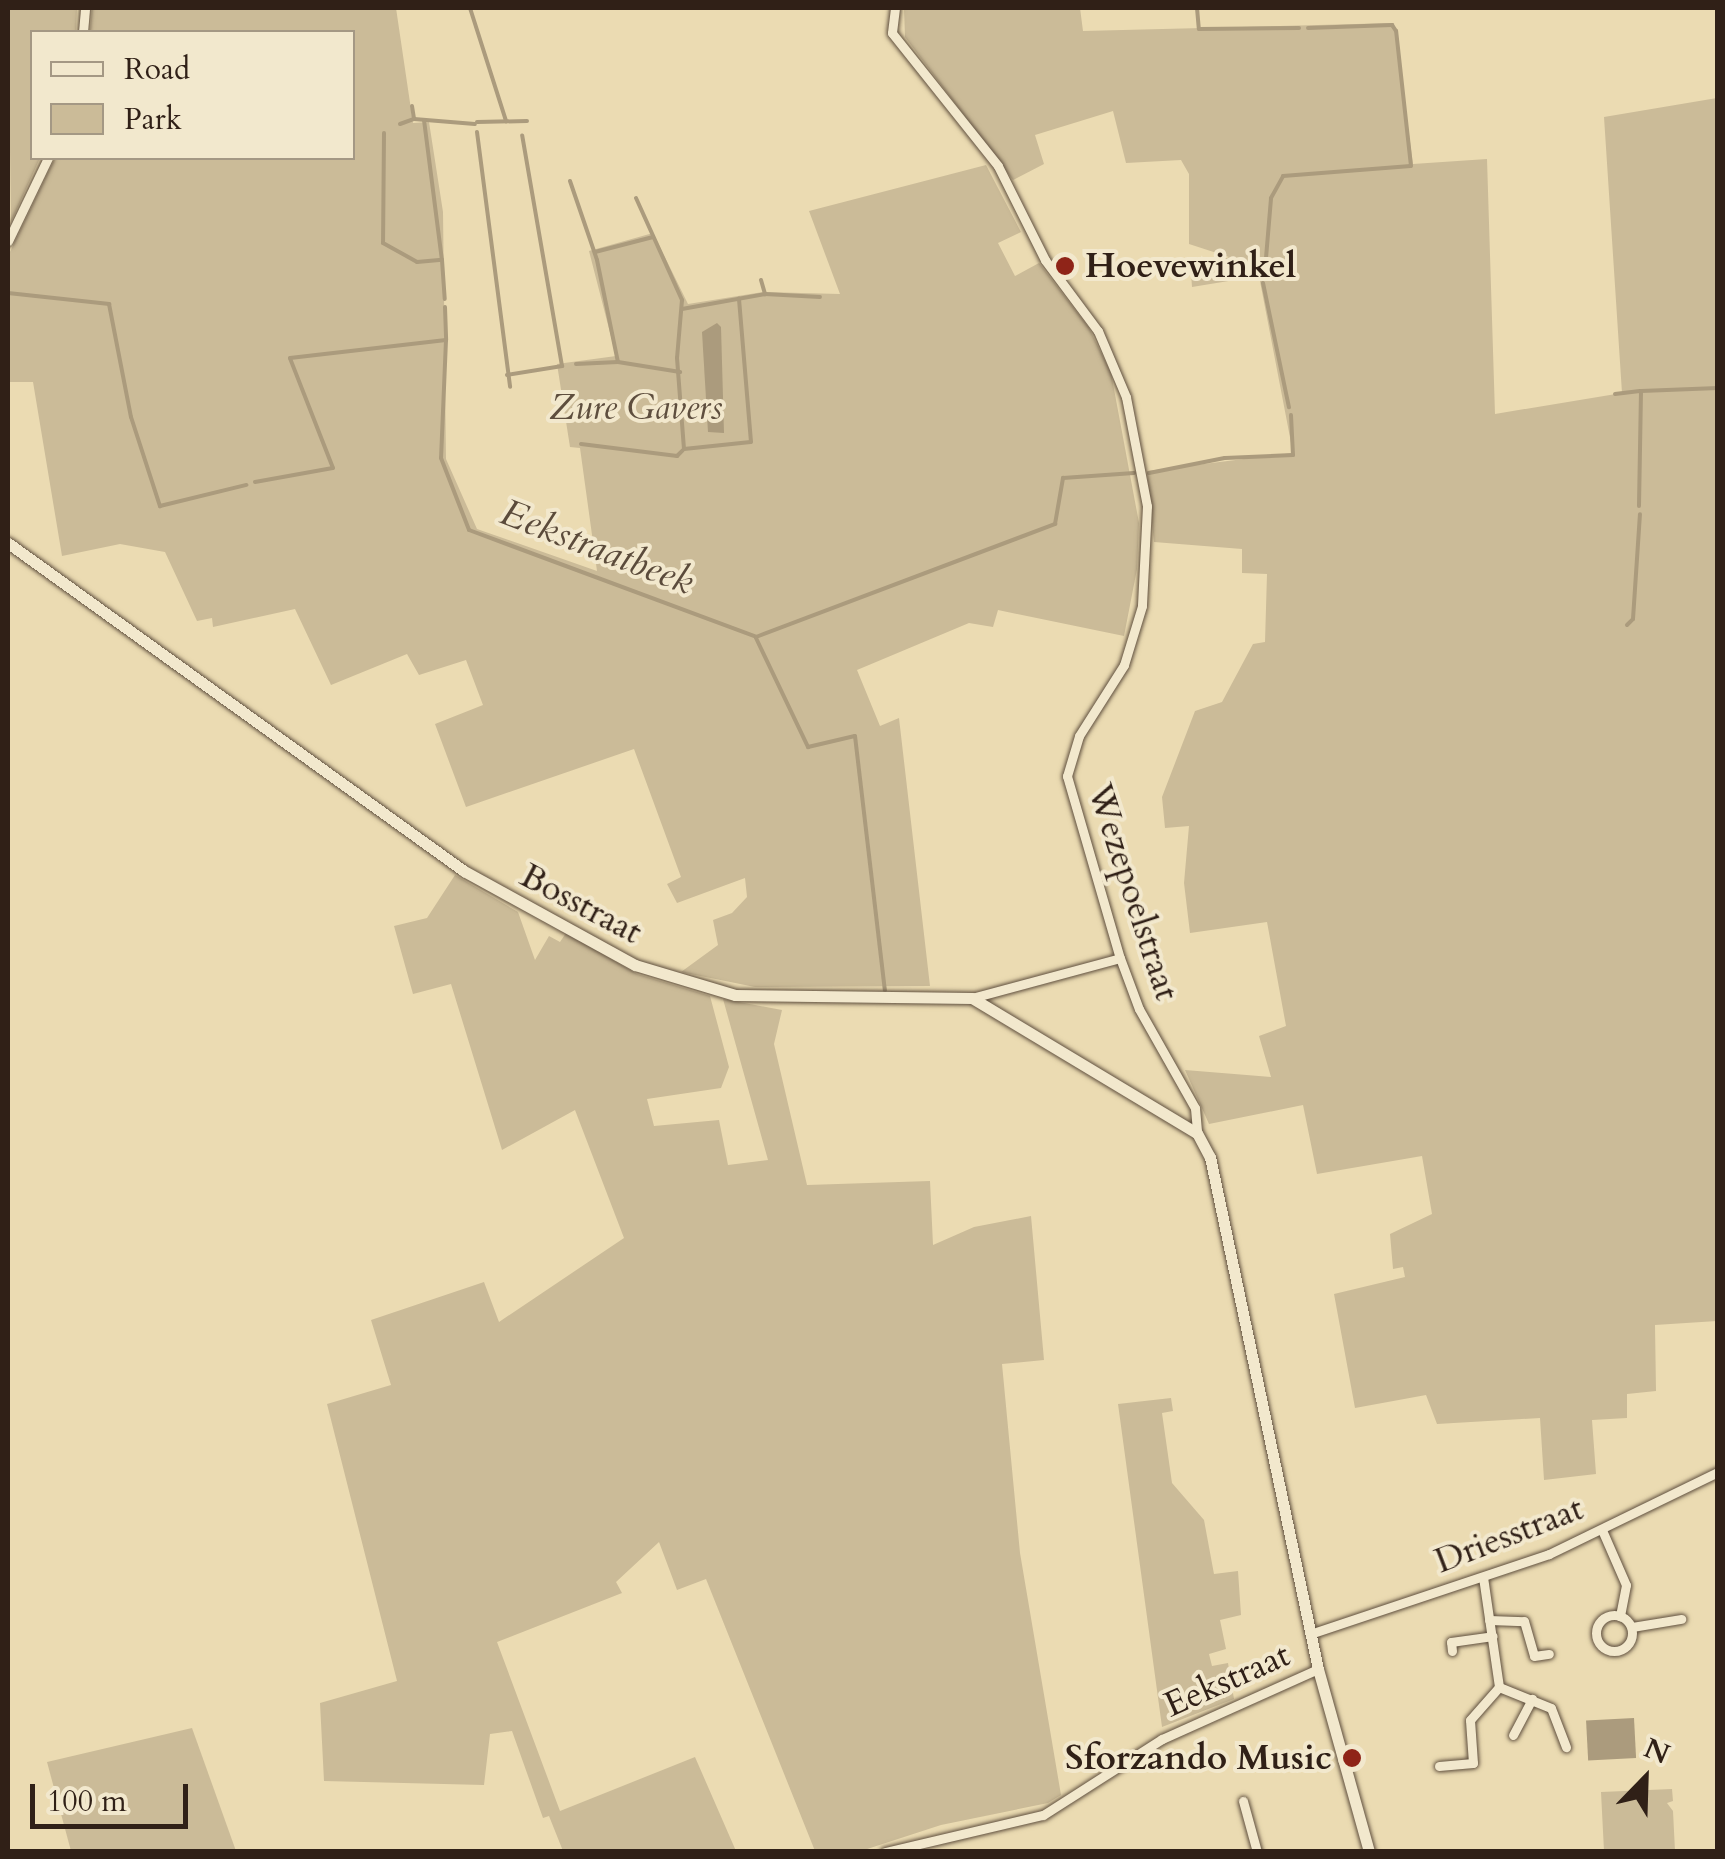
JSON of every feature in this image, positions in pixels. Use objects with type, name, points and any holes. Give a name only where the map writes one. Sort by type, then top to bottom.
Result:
[{"type":"street","name":"Wezepoelstraat","points":[[895,8],[891,24],[898,44],[998,166],[1045,260],[1107,349],[1126,397],[1147,506],[1142,606],[1124,665],[1079,736],[1066,776],[1139,1010],[1195,1108],[1197,1133],[1210,1157],[1314,1633],[1318,1669],[1368,1852]]},
{"type":"street","points":[[8,241],[47,160]]},
{"type":"street","name":"Bosstraat","points":[[8,543],[464,871],[635,966],[735,995],[972,998]]},
{"type":"street","points":[[972,998],[1120,958]]},
{"type":"street","points":[[972,998],[1197,1133]]},
{"type":"street","name":"Driesstraat","points":[[1314,1633],[1483,1577],[1602,1530],[1718,1472]]},
{"type":"street","points":[[1602,1530],[1626,1585],[1620,1616]]},
{"type":"street","points":[[1483,1577],[1500,1687]]},
{"type":"street","points":[[1620,1616],[1598,1626],[1604,1648],[1625,1648],[1632,1627]]},
{"type":"street","points":[[1620,1616],[1632,1627]]},
{"type":"street","points":[[1632,1627],[1682,1619]]},
{"type":"street","points":[[1490,1620],[1524,1621],[1530,1656],[1549,1654]]},
{"type":"street","points":[[1451,1641],[1492,1636]]},
{"type":"street","name":"Eekstraat","points":[[884,1852],[1044,1815],[1162,1740],[1318,1669]]},
{"type":"street","points":[[1500,1687],[1557,1714],[1566,1747]]},
{"type":"street","points":[[1439,1766],[1472,1764],[1470,1720],[1500,1687]]},
{"type":"street","points":[[1513,1735],[1532,1699]]},
{"type":"street","points":[[1242,1801],[1257,1852]]},
{"type":"green space","points":[[8,8],[77,8],[76,30],[30,30],[30,160],[39,160],[11,222]]},
{"type":"green space","name":"Zure Gavers","points":[[92,8],[396,8],[413,123],[429,122],[443,212],[446,459],[477,529],[597,571],[580,448],[570,447],[557,364],[616,356],[589,251],[653,233],[688,304],[763,292],[840,294],[809,211],[986,165],[1021,232],[998,243],[1015,276],[1039,263],[1089,328],[1111,373],[1139,523],[1137,569],[1124,636],[998,610],[993,627],[969,623],[857,670],[880,726],[899,718],[930,986],[755,987],[681,972],[718,945],[713,920],[732,913],[747,897],[745,878],[677,903],[667,884],[681,877],[634,749],[466,807],[435,724],[483,705],[466,660],[419,675],[407,654],[331,685],[295,609],[213,627],[212,618],[197,621],[165,552],[120,544],[62,556],[33,382],[8,382],[8,256],[54,160],[355,160],[355,30],[90,30]]},
{"type":"green space","points":[[904,8],[1080,8],[1083,31],[1394,23],[1413,164],[1487,159],[1495,414],[1622,393],[1604,117],[1717,98],[1717,1321],[1655,1325],[1656,1391],[1627,1394],[1627,1418],[1592,1420],[1596,1474],[1544,1480],[1540,1418],[1437,1424],[1426,1395],[1355,1408],[1334,1294],[1405,1277],[1403,1267],[1393,1269],[1390,1234],[1432,1214],[1422,1156],[1317,1174],[1303,1105],[1209,1124],[1185,1070],[1271,1077],[1259,1036],[1286,1026],[1267,922],[1190,933],[1184,883],[1189,826],[1165,828],[1162,797],[1195,711],[1222,702],[1253,644],[1265,642],[1267,574],[1242,573],[1242,549],[1154,542],[1147,471],[1293,453],[1259,276],[1192,287],[1191,273],[1229,257],[1189,244],[1189,174],[1181,160],[1126,163],[1113,111],[1035,135],[1044,164],[1013,180],[905,37]]},
{"type":"green space","points":[[455,875],[518,912],[535,960],[549,936],[560,942],[566,933],[637,974],[710,996],[729,1067],[721,1088],[647,1099],[654,1126],[719,1120],[728,1165],[768,1160],[723,999],[782,1010],[774,1044],[807,1185],[930,1181],[933,1245],[974,1227],[1031,1216],[1044,1360],[1002,1364],[1020,1553],[1061,1795],[1048,1803],[941,1825],[861,1851],[815,1851],[706,1579],[677,1590],[659,1542],[616,1582],[622,1593],[497,1642],[560,1811],[695,1757],[736,1851],[563,1851],[549,1816],[543,1818],[512,1731],[490,1734],[484,1785],[324,1781],[320,1703],[397,1681],[327,1404],[391,1385],[371,1320],[484,1282],[499,1322],[624,1238],[575,1110],[502,1150],[451,984],[413,994],[394,926],[427,918]]},
{"type":"green space","points":[[1171,1398],[1173,1411],[1162,1413],[1172,1483],[1204,1520],[1214,1574],[1238,1571],[1241,1615],[1220,1620],[1226,1649],[1209,1654],[1212,1666],[1228,1663],[1234,1699],[1162,1727],[1118,1404]]},
{"type":"green space","points":[[192,1728],[236,1851],[71,1851],[47,1762]]},
{"type":"green space","points":[[1672,1789],[1673,1801],[1667,1803],[1673,1811],[1675,1851],[1604,1851],[1601,1792]]},
{"type":"shaded area","points":[[717,323],[721,327],[724,433],[708,432],[702,332]]},
{"type":"shaded area","points":[[1634,1718],[1636,1758],[1588,1760],[1586,1721]]},
{"type":"waterway","points":[[470,8],[506,121]]},
{"type":"waterway","name":"Eekstraatbeek","points":[[1197,8],[1199,29],[1299,28]]},
{"type":"waterway","name":"Eekstraatbeek","points":[[1265,270],[1271,198],[1283,176],[1411,166],[1396,31],[1392,25],[1308,28]]},
{"type":"waterway","points":[[412,106],[414,119],[475,124]]},
{"type":"waterway","points":[[400,124],[414,119]]},
{"type":"waterway","points":[[424,120],[442,260]]},
{"type":"waterway","points":[[477,122],[527,121]]},
{"type":"waterway","points":[[477,132],[510,387]]},
{"type":"waterway","points":[[384,133],[383,243],[417,262],[442,260],[445,299]]},
{"type":"waterway","points":[[507,375],[562,366],[522,135]]},
{"type":"waterway","points":[[570,181],[597,260],[618,362]]},
{"type":"waterway","points":[[636,198],[682,300],[677,358],[684,449],[751,442],[739,299]]},
{"type":"waterway","points":[[595,252],[653,237]]},
{"type":"waterway","points":[[761,280],[765,294]]},
{"type":"waterway","name":"Eekstraatbeek","points":[[1263,283],[1289,407]]},
{"type":"waterway","name":"Eekstraatbeek","points":[[8,293],[109,304],[131,417],[160,506],[246,485]]},
{"type":"waterway","points":[[682,309],[765,294],[820,297]]},
{"type":"waterway","points":[[445,307],[446,340]]},
{"type":"waterway","name":"Eekstraatbeek","points":[[255,482],[333,468],[290,358],[446,340],[441,458],[469,530],[756,637],[1055,524],[1063,478],[1134,473]]},
{"type":"waterway","points":[[576,364],[618,362],[680,372]]},
{"type":"waterway","points":[[1639,506],[1641,391],[1718,388]]},
{"type":"waterway","points":[[1615,394],[1640,391]]},
{"type":"waterway","name":"Eekstraatbeek","points":[[1149,473],[1225,458],[1293,455],[1291,415]]},
{"type":"waterway","points":[[581,444],[677,456],[683,450]]},
{"type":"waterway","points":[[1627,625],[1633,619],[1640,514]]},
{"type":"waterway","points":[[756,638],[808,747],[855,736],[885,990]]},
{"type":"place","name":"Hoevewinkel","points":[[1065,266]]},
{"type":"place","name":"Sforzando Music","points":[[1352,1758]]}]
